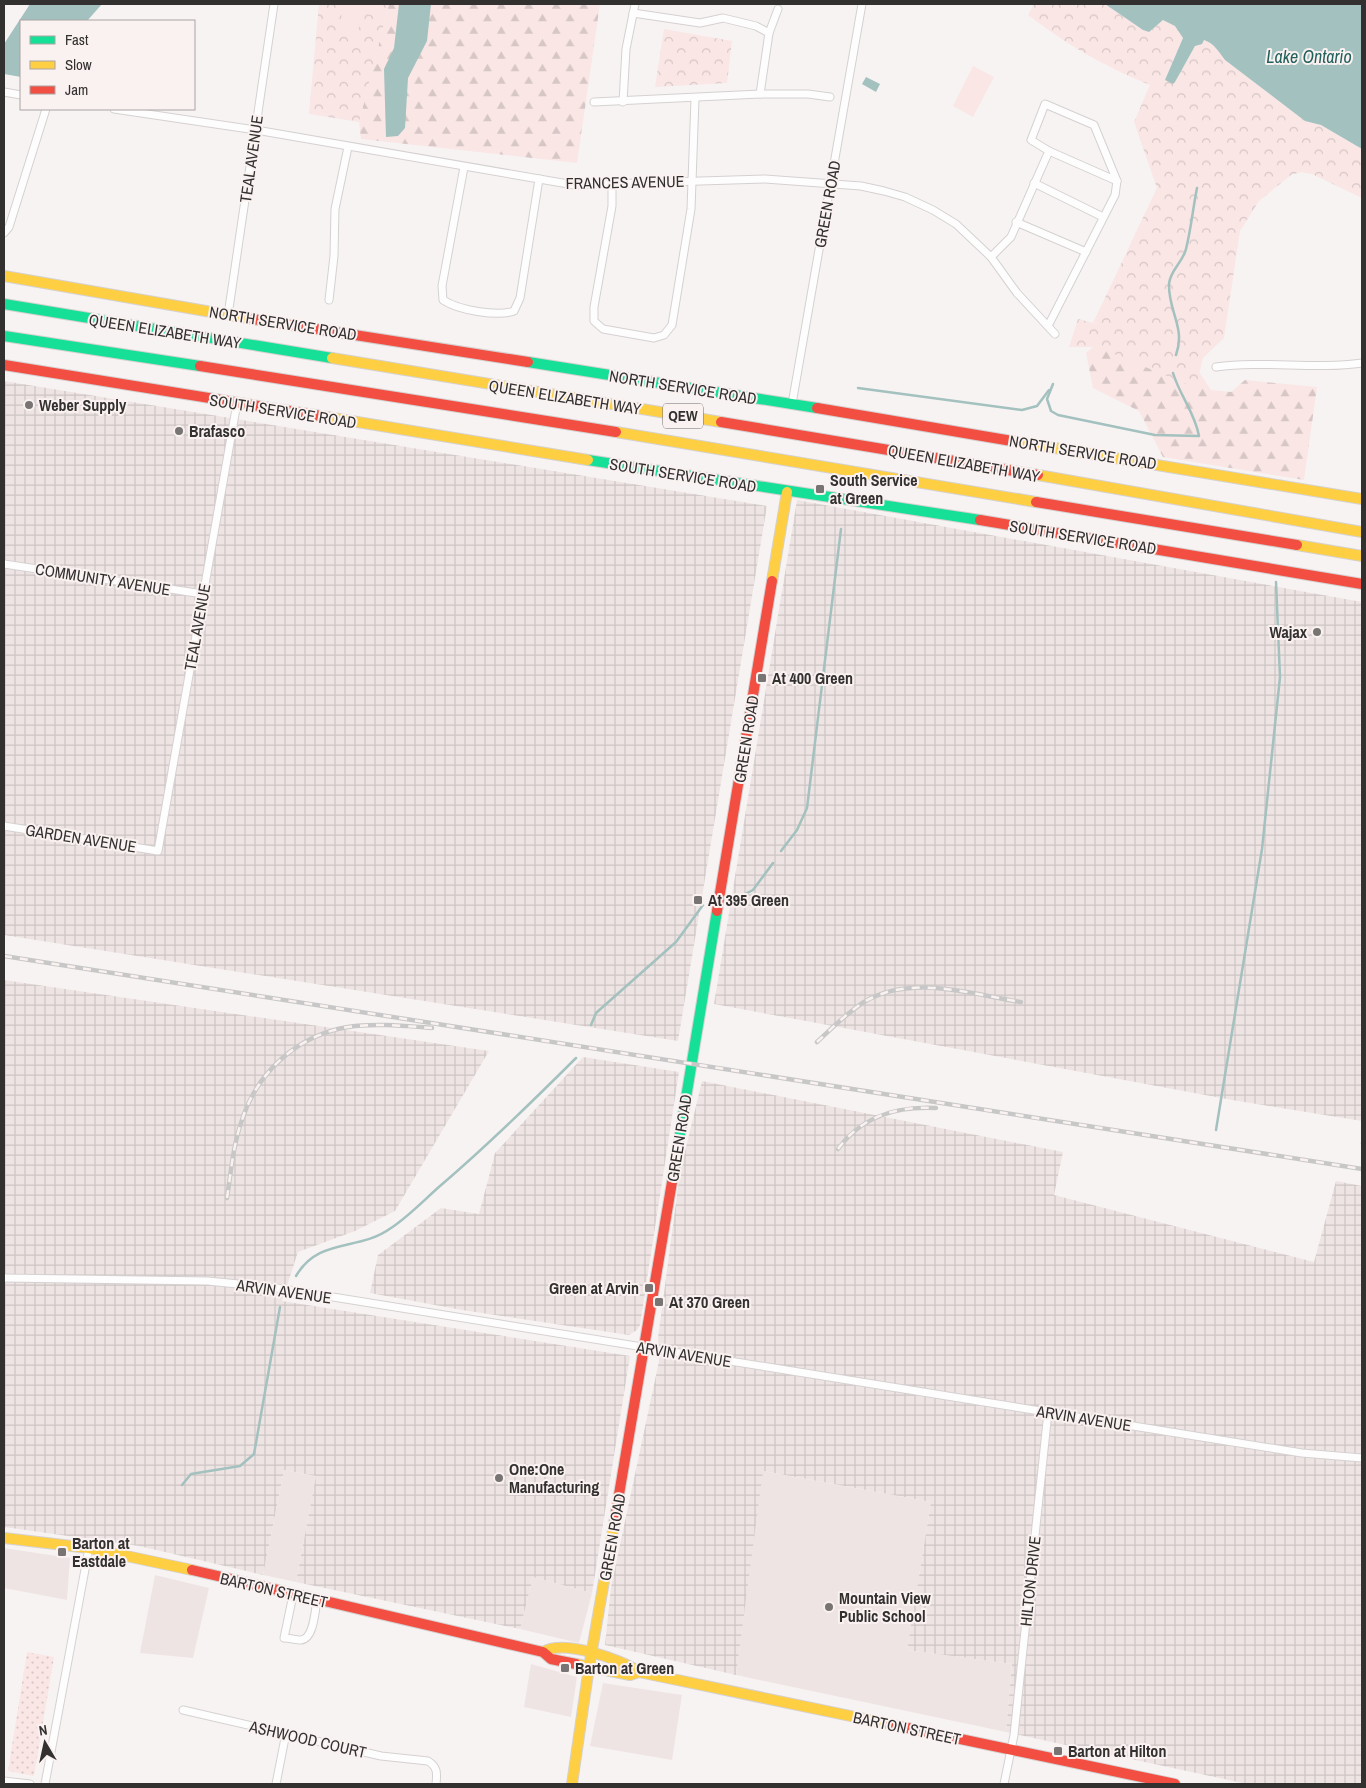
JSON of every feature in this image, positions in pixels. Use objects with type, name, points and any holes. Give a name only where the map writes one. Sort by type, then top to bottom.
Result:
[{"type":"main road","name":"NORTH SERVICE ROAD","points":[[4,276],[228,315],[792,404],[1362,499]]},
{"type":"main road","name":"QUEEN ELIZABETH WAY","points":[[4,304],[993,467],[1362,532]]},
{"type":"main road","name":"QUEEN ELIZABETH WAY","points":[[4,336],[341,387],[1362,556]]},
{"type":"main road","name":"SOUTH SERVICE ROAD","points":[[4,365],[787,492],[1053,531],[1362,584]]},
{"type":"main road","name":"GREEN ROAD","points":[[572,1784],[589,1667],[645,1347],[787,492]]},
{"type":"main road","name":"BARTON STREET","points":[[4,1538],[89,1548],[543,1652],[552,1659],[630,1675],[639,1672],[1175,1784]]},
{"type":"main road","name":"BARTON STREET","points":[[543,1652],[553,1647],[592,1654],[632,1665],[639,1672]]},
{"type":"street","name":"TEAL AVENUE","points":[[228,315],[274,4]]},
{"type":"street","points":[[623,102],[626,50],[635,4]]},
{"type":"street","name":"GREEN ROAD","points":[[792,404],[862,4]]},
{"type":"street","points":[[760,94],[769,33],[778,9]]},
{"type":"street","points":[[633,13],[700,23],[723,18],[756,26],[769,33]]},
{"type":"street","points":[[4,92],[20,95]]},
{"type":"street","points":[[594,102],[695,99],[760,94],[808,94],[830,97]]},
{"type":"street","points":[[612,183],[612,206],[594,307],[594,321],[603,329],[654,338],[664,335],[672,325],[691,209],[695,99]]},
{"type":"street","points":[[1048,326],[1115,195],[1117,181],[1094,125],[1045,104],[1031,140],[1048,151],[1117,181]]},
{"type":"street","points":[[4,233],[9,227],[46,110]]},
{"type":"street","name":"FRANCES AVENUE","points":[[121,110],[256,130],[574,185],[765,179],[831,183],[884,191],[905,197],[933,210],[956,224],[991,257],[1017,293],[1056,334]]},
{"type":"street","points":[[329,300],[334,256],[335,209],[348,147]]},
{"type":"street","points":[[991,257],[1011,237],[1048,151]]},
{"type":"street","points":[[464,167],[442,286],[443,300],[452,306],[504,315],[514,311],[520,298],[539,179]]},
{"type":"street","points":[[1034,184],[1103,217]]},
{"type":"street","points":[[1016,222],[1086,252]]},
{"type":"street","points":[[1216,367],[1234,364],[1306,367],[1362,363]]},
{"type":"street","name":"TEAL AVENUE","points":[[158,851],[202,594],[238,403]]},
{"type":"street","name":"COMMUNITY AVENUE","points":[[4,564],[202,594]]},
{"type":"street","name":"GARDEN AVENUE","points":[[4,826],[158,851]]},
{"type":"street","name":"ARVIN AVENUE","points":[[4,1278],[208,1281],[238,1284],[1302,1452],[1362,1458]]},
{"type":"street","name":"HILTON DRIVE","points":[[1004,1784],[1014,1735],[1048,1412]]},
{"type":"street","points":[[45,1784],[89,1548]]},
{"type":"street","points":[[293,1594],[284,1638],[306,1639],[310,1633],[318,1600]]},
{"type":"street","name":"ASHWOOD COURT","points":[[183,1710],[381,1756],[428,1761],[434,1764],[437,1771],[436,1784]]},
{"type":"street","points":[[276,1784],[286,1733]]},
{"type":"street","points":[[4,1781],[30,1784]]},
{"type":"shaded area","points":[[4,381],[767,506],[678,1041],[4,935]]},
{"type":"shaded area","points":[[797,500],[1362,602],[1362,1121],[1232,1100],[714,1004]]},
{"type":"shaded area","points":[[4,980],[489,1051],[395,1211],[355,1231],[298,1252],[282,1301],[630,1356],[592,1593],[533,1577],[520,1629],[296,1582],[316,1476],[284,1470],[263,1575],[139,1546],[4,1527]]},
{"type":"shaded area","points":[[583,1057],[679,1072],[640,1325],[637,1330],[629,1335],[462,1310],[370,1293],[378,1255],[441,1208],[479,1214],[495,1153]]},
{"type":"shaded area","points":[[702,1081],[1063,1152],[1054,1195],[1314,1262],[1336,1181],[1362,1186],[1362,1784],[1247,1784],[1006,1732],[1012,1664],[907,1650],[931,1502],[763,1471],[736,1675],[605,1645],[611,1587],[659,1361],[658,1338],[680,1172]]},
{"type":"shaded area","points":[[284,1470],[316,1476],[296,1582],[263,1575]]},
{"type":"shaded area","name":"Mountain View Public School","points":[[762,1471],[931,1502],[907,1650],[1012,1664],[1006,1732],[736,1675]]},
{"type":"shaded area","points":[[4,1548],[70,1558],[67,1600],[4,1588]]},
{"type":"shaded area","points":[[155,1575],[209,1588],[193,1658],[140,1653]]},
{"type":"shaded area","points":[[533,1577],[592,1593],[579,1643],[520,1629]]},
{"type":"shaded area","points":[[531,1664],[577,1677],[571,1717],[524,1707]]},
{"type":"shaded area","points":[[603,1683],[682,1695],[672,1760],[590,1746]]},
{"type":"green space","points":[[319,4],[389,4],[359,122],[309,114]]},
{"type":"green space","points":[[344,4],[363,4],[358,32],[339,28]]},
{"type":"green space","points":[[365,4],[382,4],[379,17],[363,13]]},
{"type":"green space","points":[[389,4],[600,4],[577,163],[361,139],[359,122]]},
{"type":"green space","points":[[1034,4],[1105,4],[1143,30],[1149,32],[1163,20],[1170,22],[1178,29],[1183,38],[1165,80],[1175,82],[1195,46],[1204,40],[1208,41],[1225,60],[1305,121],[1321,125],[1362,149],[1362,198],[1312,174],[1301,172],[1291,175],[1259,201],[1240,231],[1224,338],[1203,358],[1196,388],[1097,347],[1069,347],[1078,319],[1093,323],[1157,188],[1134,122],[1150,85],[1102,63],[1042,26],[1028,15]]},
{"type":"green space","points":[[664,29],[732,41],[727,83],[655,87]]},
{"type":"green space","points":[[973,66],[994,77],[973,117],[953,106]]},
{"type":"green space","points":[[1099,342],[1199,372],[1211,390],[1231,392],[1245,380],[1317,387],[1304,480],[1163,457],[1139,411],[1093,388],[1086,353]]},
{"type":"green space","points":[[27,1652],[54,1657],[34,1776],[8,1771]]},
{"type":"water","points":[[30,4],[102,4],[88,20],[20,20],[20,77],[4,74],[4,44]]},
{"type":"water","points":[[399,4],[431,4],[427,41],[408,78],[405,128],[398,136],[386,137],[384,69],[394,48]]},
{"type":"water","name":"Lake Ontario","points":[[1105,4],[1362,4],[1362,149],[1321,125],[1305,121],[1225,60],[1208,41],[1204,40],[1202,44],[1195,46],[1173,84],[1165,80],[1183,38],[1175,26],[1163,20],[1149,32],[1143,30]]},
{"type":"water","points":[[866,77],[880,84],[876,92],[862,84]]},
{"type":"waterway","points":[[1176,355],[1179,336],[1169,294],[1169,284],[1172,274],[1186,249],[1197,188]]},
{"type":"waterway","points":[[1053,384],[1047,399],[1051,411],[1058,415],[1155,435],[1199,436],[1173,373]]},
{"type":"waterway","points":[[858,388],[1022,410],[1037,406],[1049,390]]},
{"type":"waterway","points":[[781,851],[797,830],[807,808],[841,529]]},
{"type":"waterway","points":[[1216,1130],[1262,849],[1280,677],[1276,582]]},
{"type":"waterway","points":[[727,903],[753,890],[773,863]]},
{"type":"waterway","points":[[591,1025],[596,1013],[676,942],[703,905]]},
{"type":"waterway","points":[[296,1276],[305,1264],[316,1255],[378,1235],[398,1223],[493,1139],[576,1058]]},
{"type":"waterway","points":[[182,1485],[191,1474],[240,1466],[254,1454],[280,1307]]},
{"type":"railway","points":[[4,956],[1362,1169]]},
{"type":"railway","points":[[817,1042],[864,1002],[882,994],[901,989],[921,988],[961,991],[1021,1002]]},
{"type":"railway","points":[[227,1198],[236,1139],[242,1120],[258,1086],[282,1058],[312,1038],[348,1027],[379,1025],[432,1028]]},
{"type":"railway","points":[[838,1149],[858,1128],[881,1115],[907,1109],[936,1108]]},
{"type":"traffic: fast","points":[[4,304],[332,358]]},
{"type":"traffic: fast","points":[[4,336],[200,366]]},
{"type":"traffic: fast","points":[[528,362],[817,408]]},
{"type":"traffic: fast","points":[[588,460],[980,520]]},
{"type":"traffic: fast","points":[[672,1182],[717,911]]},
{"type":"traffic: slow","points":[[4,276],[252,319]]},
{"type":"traffic: slow","points":[[332,358],[721,422]]},
{"type":"traffic: slow","points":[[321,416],[588,460]]},
{"type":"traffic: slow","points":[[616,432],[1036,502]]},
{"type":"traffic: slow","points":[[1012,441],[1362,499]]},
{"type":"traffic: slow","points":[[1038,475],[1362,532]]},
{"type":"traffic: slow","points":[[772,581],[787,492]]},
{"type":"traffic: slow","points":[[1297,545],[1362,556]]},
{"type":"traffic: slow","points":[[572,1784],[589,1667],[614,1524]]},
{"type":"traffic: slow","points":[[4,1538],[89,1548],[192,1570]]},
{"type":"traffic: slow","points":[[543,1652],[564,1648],[592,1652],[639,1672],[889,1724]]},
{"type":"traffic: slow","points":[[576,1664],[630,1675],[639,1672]]},
{"type":"traffic: jam","points":[[252,319],[528,362]]},
{"type":"traffic: jam","points":[[4,365],[321,416]]},
{"type":"traffic: jam","points":[[200,366],[616,432]]},
{"type":"traffic: jam","points":[[817,408],[1012,441]]},
{"type":"traffic: jam","points":[[721,422],[1038,475]]},
{"type":"traffic: jam","points":[[1036,502],[1297,545]]},
{"type":"traffic: jam","points":[[980,520],[1362,584]]},
{"type":"traffic: jam","points":[[717,911],[772,581]]},
{"type":"traffic: jam","points":[[614,1524],[672,1182]]},
{"type":"traffic: jam","points":[[192,1570],[543,1652],[551,1659],[576,1664]]},
{"type":"traffic: jam","points":[[889,1724],[1175,1784]]},
{"type":"place","name":"Weber Supply","points":[[29,405]]},
{"type":"place","name":"Brafasco","points":[[179,431]]},
{"type":"place","name":"South Service at Green","points":[[820,489]]},
{"type":"place","name":"Wajax","points":[[1317,632]]},
{"type":"place","name":"At 400 Green","points":[[762,678]]},
{"type":"place","name":"At 395 Green","points":[[698,900]]},
{"type":"place","name":"Green at Arvin","points":[[649,1288]]},
{"type":"place","name":"At 370 Green","points":[[659,1302]]},
{"type":"place","name":"One:One Manufacturing","points":[[499,1478]]},
{"type":"place","name":"Barton at Eastdale","points":[[62,1552]]},
{"type":"place","name":"Mountain View Public School","points":[[829,1607]]},
{"type":"place","name":"Barton at Green","points":[[565,1668]]},
{"type":"place","name":"Barton at Hilton","points":[[1058,1751]]}]
